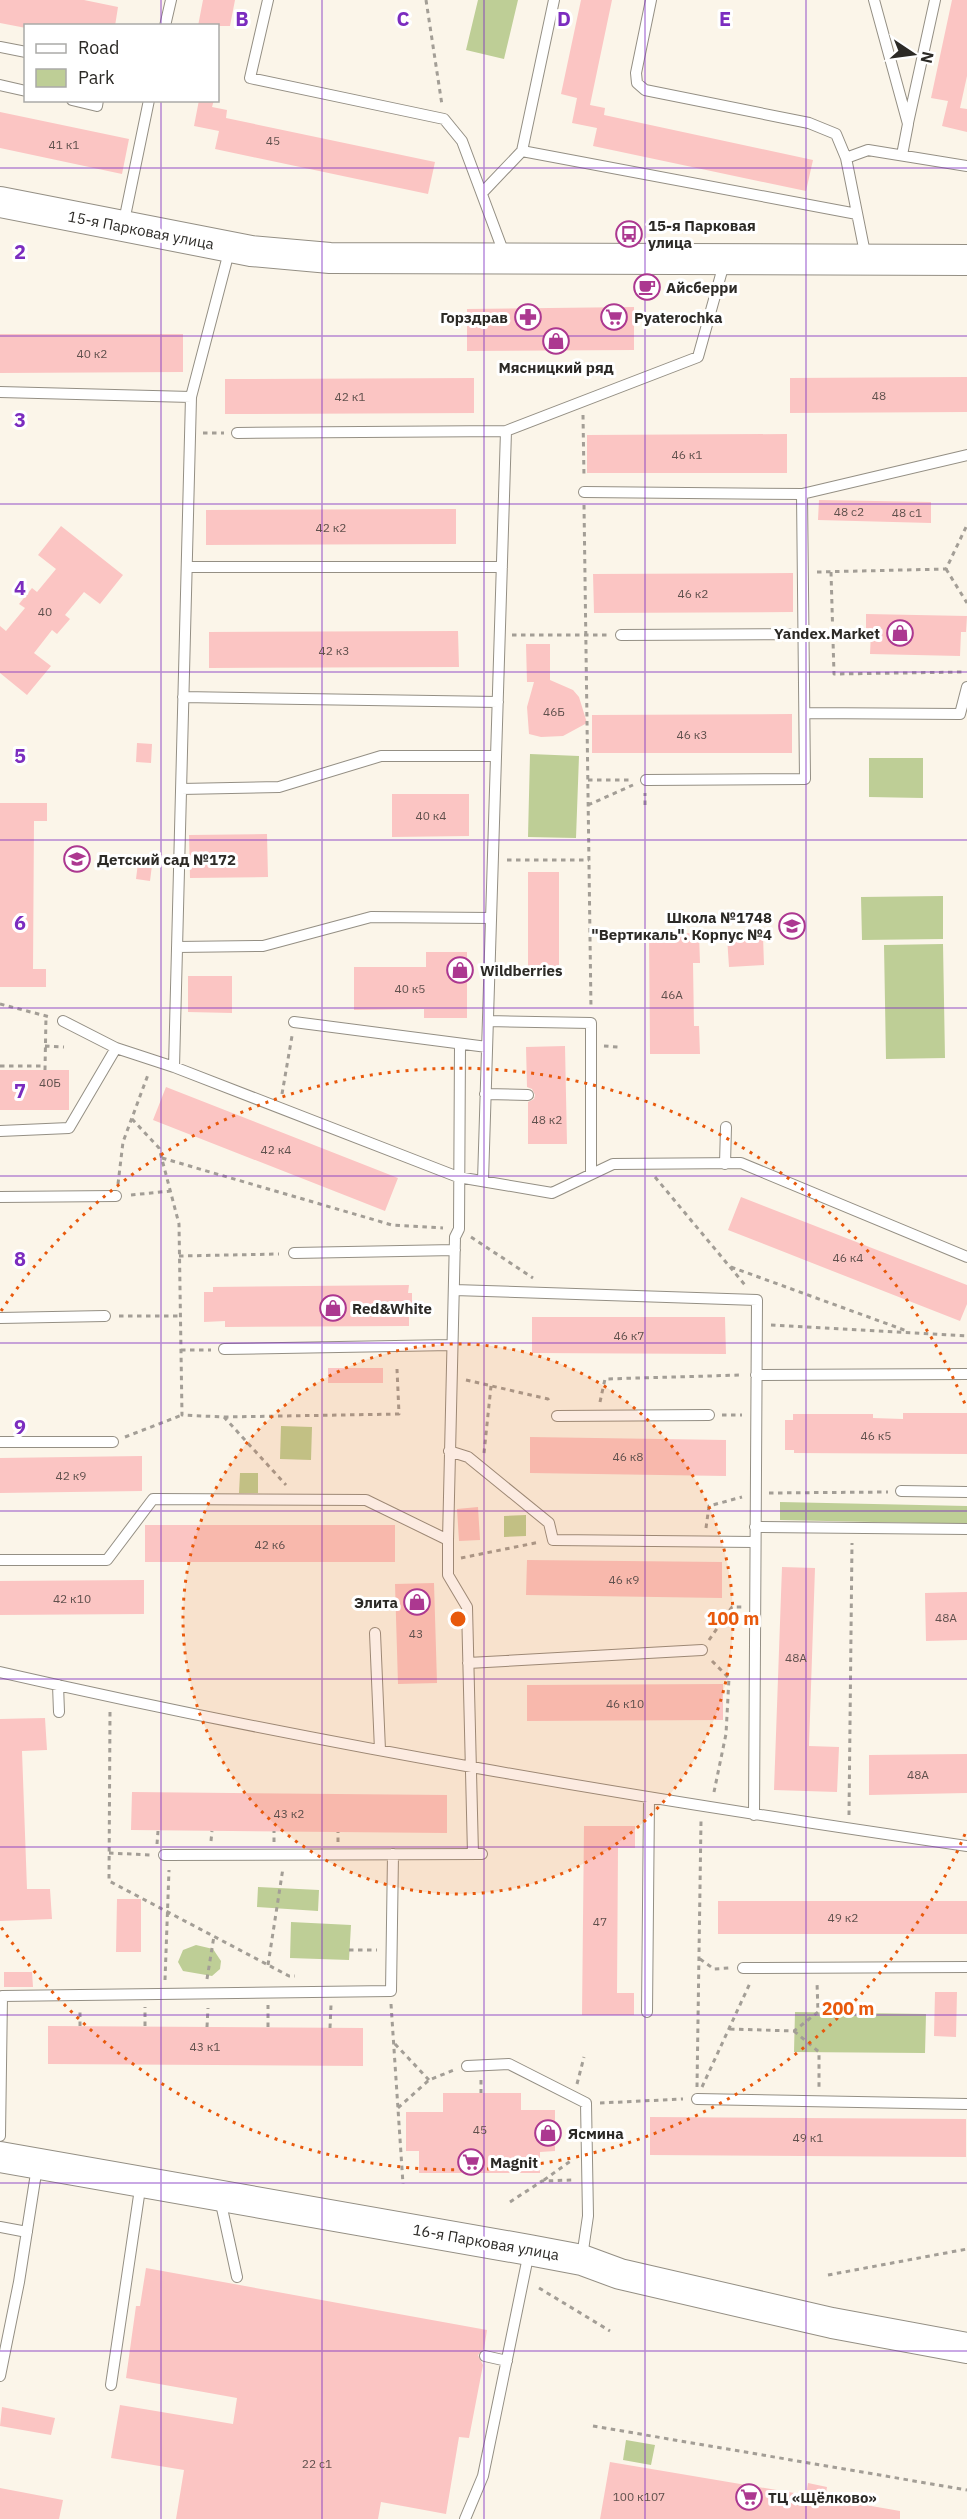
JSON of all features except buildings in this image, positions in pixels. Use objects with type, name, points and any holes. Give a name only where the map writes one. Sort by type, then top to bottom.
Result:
[{"type":"main road","name":"15-я Парковая улица","points":[[0,202],[230,247],[330,258],[967,260]]},
{"type":"main road","name":"16-я Парковая улица","points":[[0,2157],[582,2260],[620,2274],[832,2323],[967,2348]]},
{"type":"lane","points":[[165,24],[171,0]]},
{"type":"lane","points":[[268,0],[250,78],[444,119],[462,141],[507,259]]},
{"type":"lane","points":[[482,193],[522,151],[554,0]]},
{"type":"lane","points":[[651,0],[636,73],[637,83],[645,90],[809,123],[836,134],[846,158],[867,260]]},
{"type":"lane","points":[[874,0],[908,124]]},
{"type":"lane","points":[[902,155],[935,0]]},
{"type":"lane","points":[[0,47],[24,52]]},
{"type":"lane","points":[[0,85],[24,91]]},
{"type":"lane","points":[[80,102],[97,106],[98,102]]},
{"type":"lane","points":[[123,226],[149,102]]},
{"type":"lane","points":[[846,158],[868,150],[967,166]]},
{"type":"lane","points":[[522,151],[857,214]]},
{"type":"lane","points":[[174,1067],[191,397],[230,247]]},
{"type":"lane","points":[[237,433],[506,431],[698,357],[725,260]]},
{"type":"lane","points":[[0,392],[191,397]]},
{"type":"lane","points":[[483,1181],[506,431]]},
{"type":"lane","points":[[584,492],[802,494],[967,455]]},
{"type":"lane","points":[[646,780],[805,779],[802,494]]},
{"type":"lane","points":[[187,567],[502,567]]},
{"type":"lane","points":[[621,635],[803,634]]},
{"type":"lane","points":[[805,714],[960,714],[967,687]]},
{"type":"lane","points":[[183,697],[498,702]]},
{"type":"lane","points":[[181,789],[279,787],[381,756],[496,756]]},
{"type":"lane","points":[[177,947],[263,946],[370,916],[491,918]]},
{"type":"lane","points":[[63,1021],[116,1048],[174,1067],[458,1177],[552,1193],[613,1164],[741,1163],[967,1257]]},
{"type":"lane","points":[[488,1021],[591,1023],[591,1174]]},
{"type":"lane","points":[[294,1022],[487,1047]]},
{"type":"lane","points":[[167,1855],[477,1854],[467,1607],[448,1575],[448,1451],[453,1290],[455,1237],[459,1229],[460,1044]]},
{"type":"lane","points":[[0,1131],[69,1128],[116,1048]]},
{"type":"lane","points":[[485,1094],[528,1095]]},
{"type":"lane","points":[[725,1164],[726,1127]]},
{"type":"lane","points":[[0,1197],[116,1196]]},
{"type":"lane","points":[[294,1253],[455,1250]]},
{"type":"lane","points":[[453,1290],[757,1300],[754,1815]]},
{"type":"lane","points":[[0,1318],[105,1316]]},
{"type":"lane","points":[[224,1349],[452,1345]]},
{"type":"lane","points":[[756,1375],[967,1374]]},
{"type":"lane","points":[[557,1416],[709,1415]]},
{"type":"lane","points":[[0,1442],[113,1442]]},
{"type":"lane","points":[[448,1451],[468,1457],[549,1523],[553,1540],[754,1542]]},
{"type":"lane","points":[[901,1491],[967,1492]]},
{"type":"lane","points":[[0,1560],[107,1560],[153,1499],[366,1500],[448,1540]]},
{"type":"lane","points":[[755,1527],[967,1529]]},
{"type":"lane","points":[[375,1633],[380,1750]]},
{"type":"lane","points":[[468,1663],[702,1650]]},
{"type":"lane","points":[[0,1672],[380,1750],[649,1798],[967,1846]]},
{"type":"lane","points":[[58,1685],[59,1712]]},
{"type":"lane","points":[[647,2012],[649,1798]]},
{"type":"lane","points":[[0,2136],[1,1995],[391,1991],[393,1854]]},
{"type":"lane","points":[[743,1968],[967,1967]]},
{"type":"lane","points":[[467,2066],[509,2064],[586,2103],[588,2216],[582,2260]]},
{"type":"lane","points":[[697,2099],[967,2104]]},
{"type":"lane","points":[[0,2376],[38,2163]]},
{"type":"lane","points":[[111,2385],[141,2182]]},
{"type":"lane","points":[[219,2196],[237,2277]]},
{"type":"lane","points":[[0,2227],[27,2232]]},
{"type":"lane","points":[[465,2519],[483,2476],[529,2250]]},
{"type":"lane","points":[[485,2356],[507,2361]]},
{"type":"path","points":[[426,0],[444,119]]},
{"type":"path","points":[[583,402],[591,1023]]},
{"type":"path","points":[[190,433],[237,433]]},
{"type":"path","points":[[946,569],[967,525]]},
{"type":"path","points":[[803,572],[946,569]]},
{"type":"path","points":[[946,569],[967,603]]},
{"type":"path","points":[[831,572],[834,674],[967,672]]},
{"type":"path","points":[[500,635],[621,635]]},
{"type":"path","points":[[588,780],[646,780]]},
{"type":"path","points":[[588,805],[646,780]]},
{"type":"path","points":[[493,861],[589,860]]},
{"type":"path","points":[[0,1004],[63,1021]]},
{"type":"path","points":[[0,1065],[45,1068],[46,1016]]},
{"type":"path","points":[[279,1108],[294,1022]]},
{"type":"path","points":[[45,1046],[64,1047]]},
{"type":"path","points":[[153,1060],[123,1142],[116,1196],[171,1191]]},
{"type":"path","points":[[132,1119],[159,1148],[179,1224],[182,1414]]},
{"type":"path","points":[[162,1157],[392,1225],[459,1229],[558,1293]]},
{"type":"path","points":[[644,1164],[757,1300]]},
{"type":"path","points":[[179,1256],[294,1253]]},
{"type":"path","points":[[731,1267],[912,1333]]},
{"type":"path","points":[[105,1316],[180,1316]]},
{"type":"path","points":[[757,1324],[967,1336]]},
{"type":"path","points":[[181,1350],[224,1349]]},
{"type":"path","points":[[113,1442],[182,1414],[224,1417],[399,1414],[397,1369]]},
{"type":"path","points":[[597,1416],[605,1379],[756,1375]]},
{"type":"path","points":[[451,1377],[548,1400],[557,1416]]},
{"type":"path","points":[[482,1469],[491,1386]]},
{"type":"path","points":[[709,1415],[756,1415]]},
{"type":"path","points":[[224,1417],[300,1500]]},
{"type":"path","points":[[704,1541],[709,1506],[755,1494],[901,1491]]},
{"type":"path","points":[[849,1829],[852,1528]]},
{"type":"path","points":[[448,1561],[553,1540]]},
{"type":"path","points":[[714,1792],[726,1734],[729,1678],[702,1650],[732,1607],[754,1607]]},
{"type":"path","points":[[110,1712],[109,1881],[289,1976],[300,1977]]},
{"type":"path","points":[[697,2070],[702,1819]]},
{"type":"path","points":[[109,1853],[167,1855],[168,1912],[165,1994]]},
{"type":"path","points":[[268,1965],[285,1854]]},
{"type":"path","points":[[207,2027],[207,1993],[214,1936]]},
{"type":"path","points":[[349,1950],[391,1950]]},
{"type":"path","points":[[700,1959],[714,1969],[743,1968]]},
{"type":"path","points":[[709,2070],[730,2029],[756,1968]]},
{"type":"path","points":[[794,2031],[818,2012],[817,1968]]},
{"type":"path","points":[[391,1991],[404,2184]]},
{"type":"path","points":[[268,1992],[268,2027]]},
{"type":"path","points":[[330,2028],[332,1992]]},
{"type":"path","points":[[730,2029],[794,2031],[819,2052],[819,2101]]},
{"type":"path","points":[[394,2043],[429,2080]]},
{"type":"path","points":[[574,2097],[584,2057]]},
{"type":"path","points":[[398,2108],[429,2080],[467,2066]]},
{"type":"path","points":[[586,2103],[697,2099]]},
{"type":"path","points":[[510,2202],[587,2150]]},
{"type":"path","points":[[542,2181],[587,2180]]},
{"type":"path","points":[[828,2275],[967,2249]]},
{"type":"path","points":[[539,2288],[610,2331]]},
{"type":"path","points":[[593,2426],[967,2490]]},
{"type":"green space","points":[[478,0],[518,0],[504,59],[466,50]]},
{"type":"green space","points":[[530,754],[579,756],[576,838],[528,837]]},
{"type":"green space","points":[[869,758],[923,758],[923,798],[869,797]]},
{"type":"green space","points":[[943,896],[943,939],[862,940],[861,897]]},
{"type":"green space","points":[[943,944],[945,1058],[886,1059],[884,945]]},
{"type":"green space","points":[[281,1426],[312,1427],[311,1460],[280,1459]]},
{"type":"green space","points":[[240,1473],[258,1473],[258,1493],[239,1493]]},
{"type":"green space","points":[[780,1502],[967,1506],[967,1524],[780,1520]]},
{"type":"green space","points":[[526,1515],[526,1536],[504,1537],[504,1516]]},
{"type":"green space","points":[[258,1887],[319,1890],[318,1911],[257,1907]]},
{"type":"green space","points":[[291,1922],[351,1925],[349,1960],[290,1958]]},
{"type":"green space","points":[[196,1945],[213,1949],[221,1961],[220,1969],[212,1976],[183,1971],[178,1962],[183,1950]]},
{"type":"green space","points":[[795,2012],[926,2014],[925,2053],[794,2052]]},
{"type":"green space","points":[[626,2440],[655,2445],[651,2465],[623,2460]]},
{"type":"place","name":"15-я Парковая улица","points":[[629,234]]},
{"type":"place","name":"Айсберри","points":[[647,287]]},
{"type":"place","name":"Горздрав","points":[[528,317]]},
{"type":"place","name":"Pyaterochka","points":[[614,317]]},
{"type":"place","name":"Мясницкий ряд","points":[[556,341]]},
{"type":"place","name":"Yandex.Market","points":[[900,633]]},
{"type":"place","name":"Детский сад №172","points":[[77,859]]},
{"type":"place","name":"Школа №1748 \"Вертикаль\". Корпус №4","points":[[792,926]]},
{"type":"place","name":"Wildberries","points":[[460,970]]},
{"type":"place","name":"Red&White","points":[[333,1308]]},
{"type":"place","name":"Элита","points":[[417,1602]]},
{"type":"place","name":"Ясмина","points":[[548,2133]]},
{"type":"place","name":"Magnit","points":[[471,2162]]},
{"type":"place","name":"ТЦ «Щёлково»","points":[[749,2497]]}]
